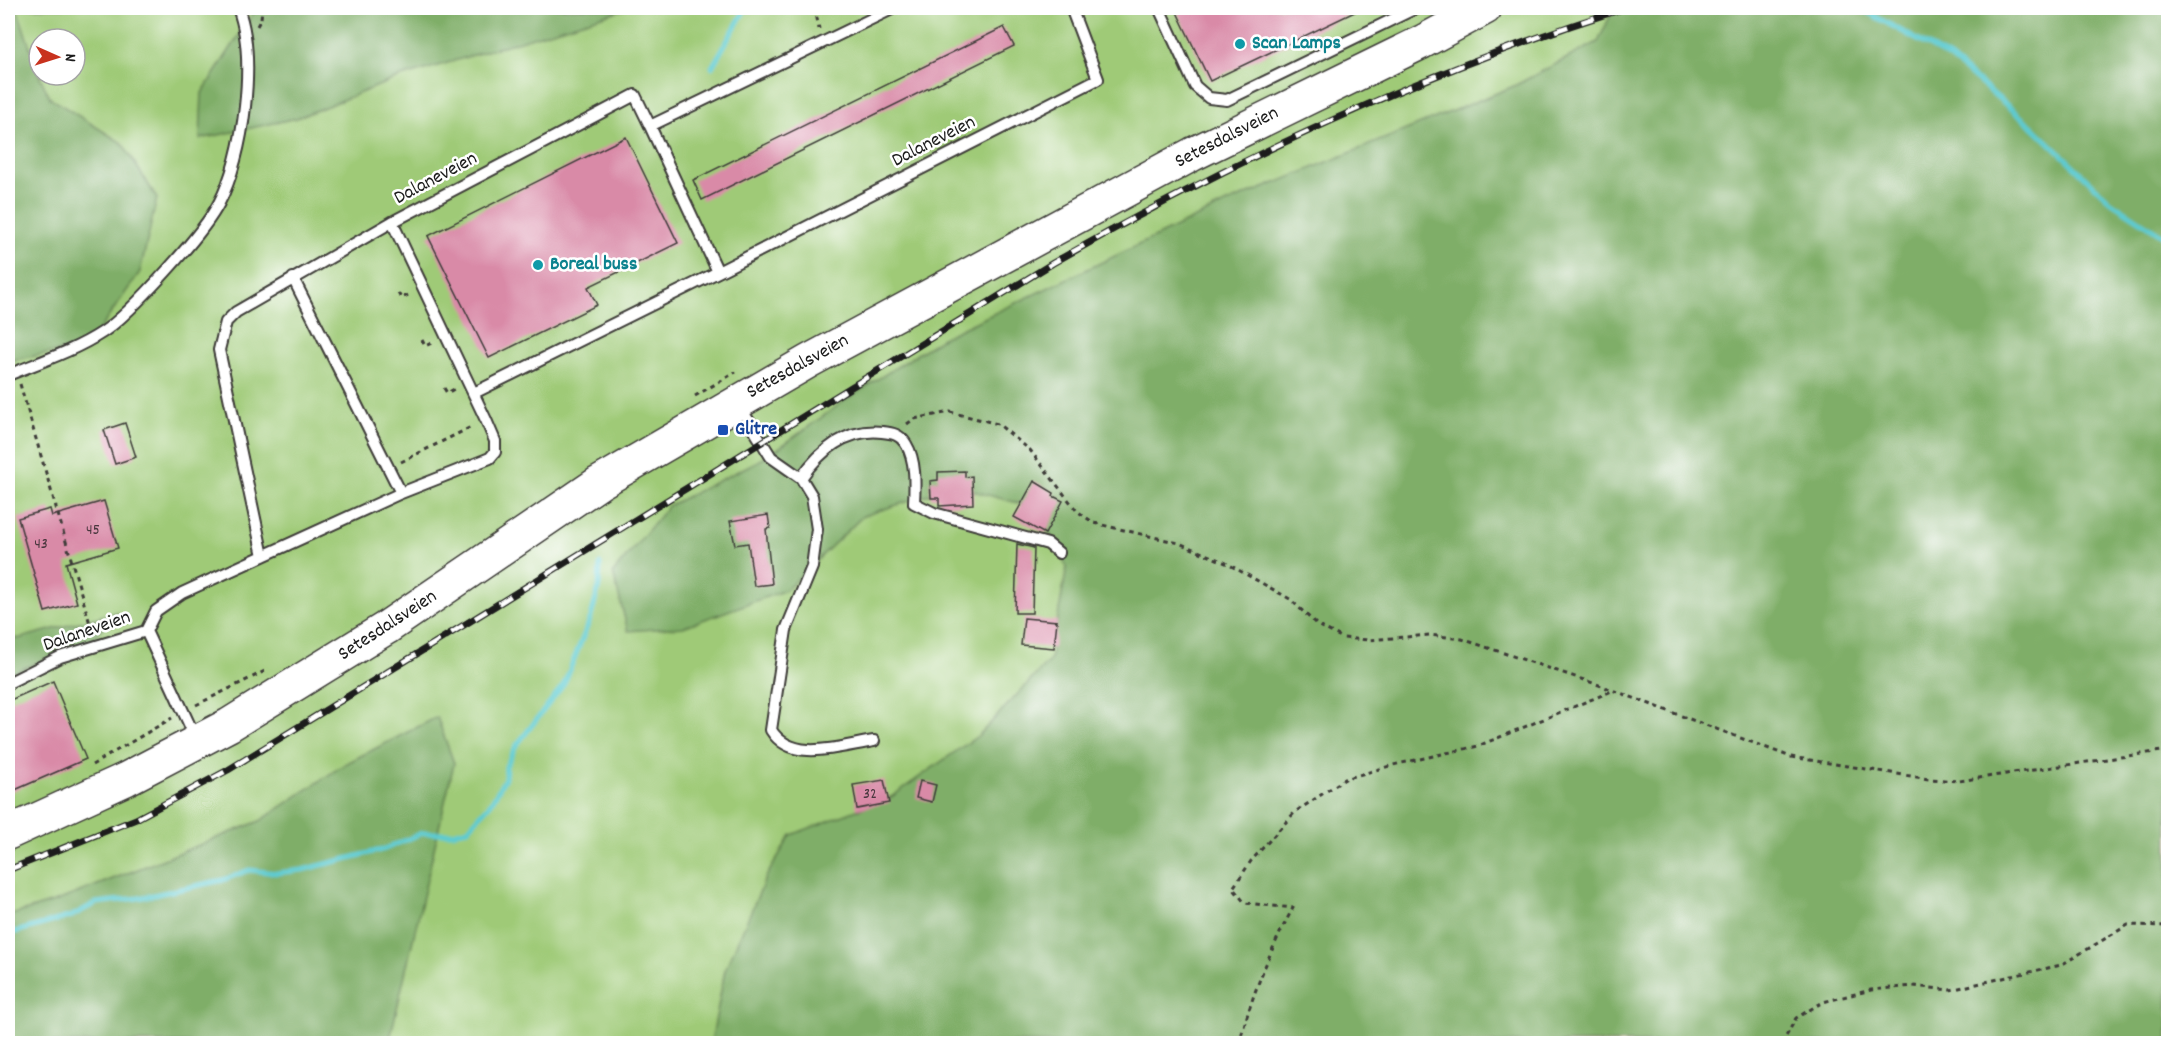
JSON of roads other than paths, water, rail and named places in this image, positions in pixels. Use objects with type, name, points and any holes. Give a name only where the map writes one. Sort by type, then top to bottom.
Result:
[{"type":"highway","name":"Setesdalsveien","points":[[8,833],[126,779],[198,742],[325,667],[599,483],[737,401],[1193,154],[1422,42],[1485,8]]},
{"type":"lane","points":[[12,373],[75,348],[106,330],[166,270],[218,206],[232,172],[242,119],[248,52],[238,8]]},
{"type":"lane","points":[[650,126],[894,8]]},
{"type":"lane","name":"Dalaneveien","points":[[474,393],[1098,79],[1071,8]]},
{"type":"lane","points":[[1159,8],[1195,86],[1209,98],[1227,100],[1416,8]]},
{"type":"lane","name":"Dalaneveien","points":[[8,683],[60,657],[96,644],[146,631],[156,611],[182,593],[401,494],[490,458],[495,452],[495,441],[474,393],[392,222],[634,95],[718,272]]},
{"type":"lane","points":[[263,556],[219,350],[226,322],[236,312],[392,222]]},
{"type":"lane","points":[[293,278],[401,494]]},
{"type":"lane","points":[[737,401],[771,457],[801,478],[816,508],[816,548],[812,567],[786,630],[771,730],[778,740],[790,748],[805,750],[874,741]]},
{"type":"lane","points":[[801,478],[816,457],[843,438],[866,431],[892,433],[904,441],[912,457],[914,503],[934,513],[1048,544],[1059,553]]},
{"type":"lane","name":"Dalaneveien","points":[[146,631],[198,742]]},
{"type":"waterway","points":[[712,67],[746,8]]},
{"type":"waterway","points":[[1860,8],[1950,58],[2033,127],[2110,201],[2168,239]]},
{"type":"waterway","points":[[8,934],[72,916],[96,903],[139,898],[223,880],[249,870],[277,873],[302,870],[385,849],[422,833],[453,833],[468,829],[491,803],[505,778],[506,766],[516,746],[564,684],[591,617],[599,586],[600,564]]},
{"type":"railway","points":[[8,870],[136,819],[228,770],[1053,263],[1191,188],[1261,153],[1404,89],[1550,33],[1625,8]]},
{"type":"place","name":"Scan Lamps","points":[[1240,44]]},
{"type":"place","name":"Boreal buss","points":[[538,265]]},
{"type":"place","name":"Glitre","points":[[723,430]]}]
